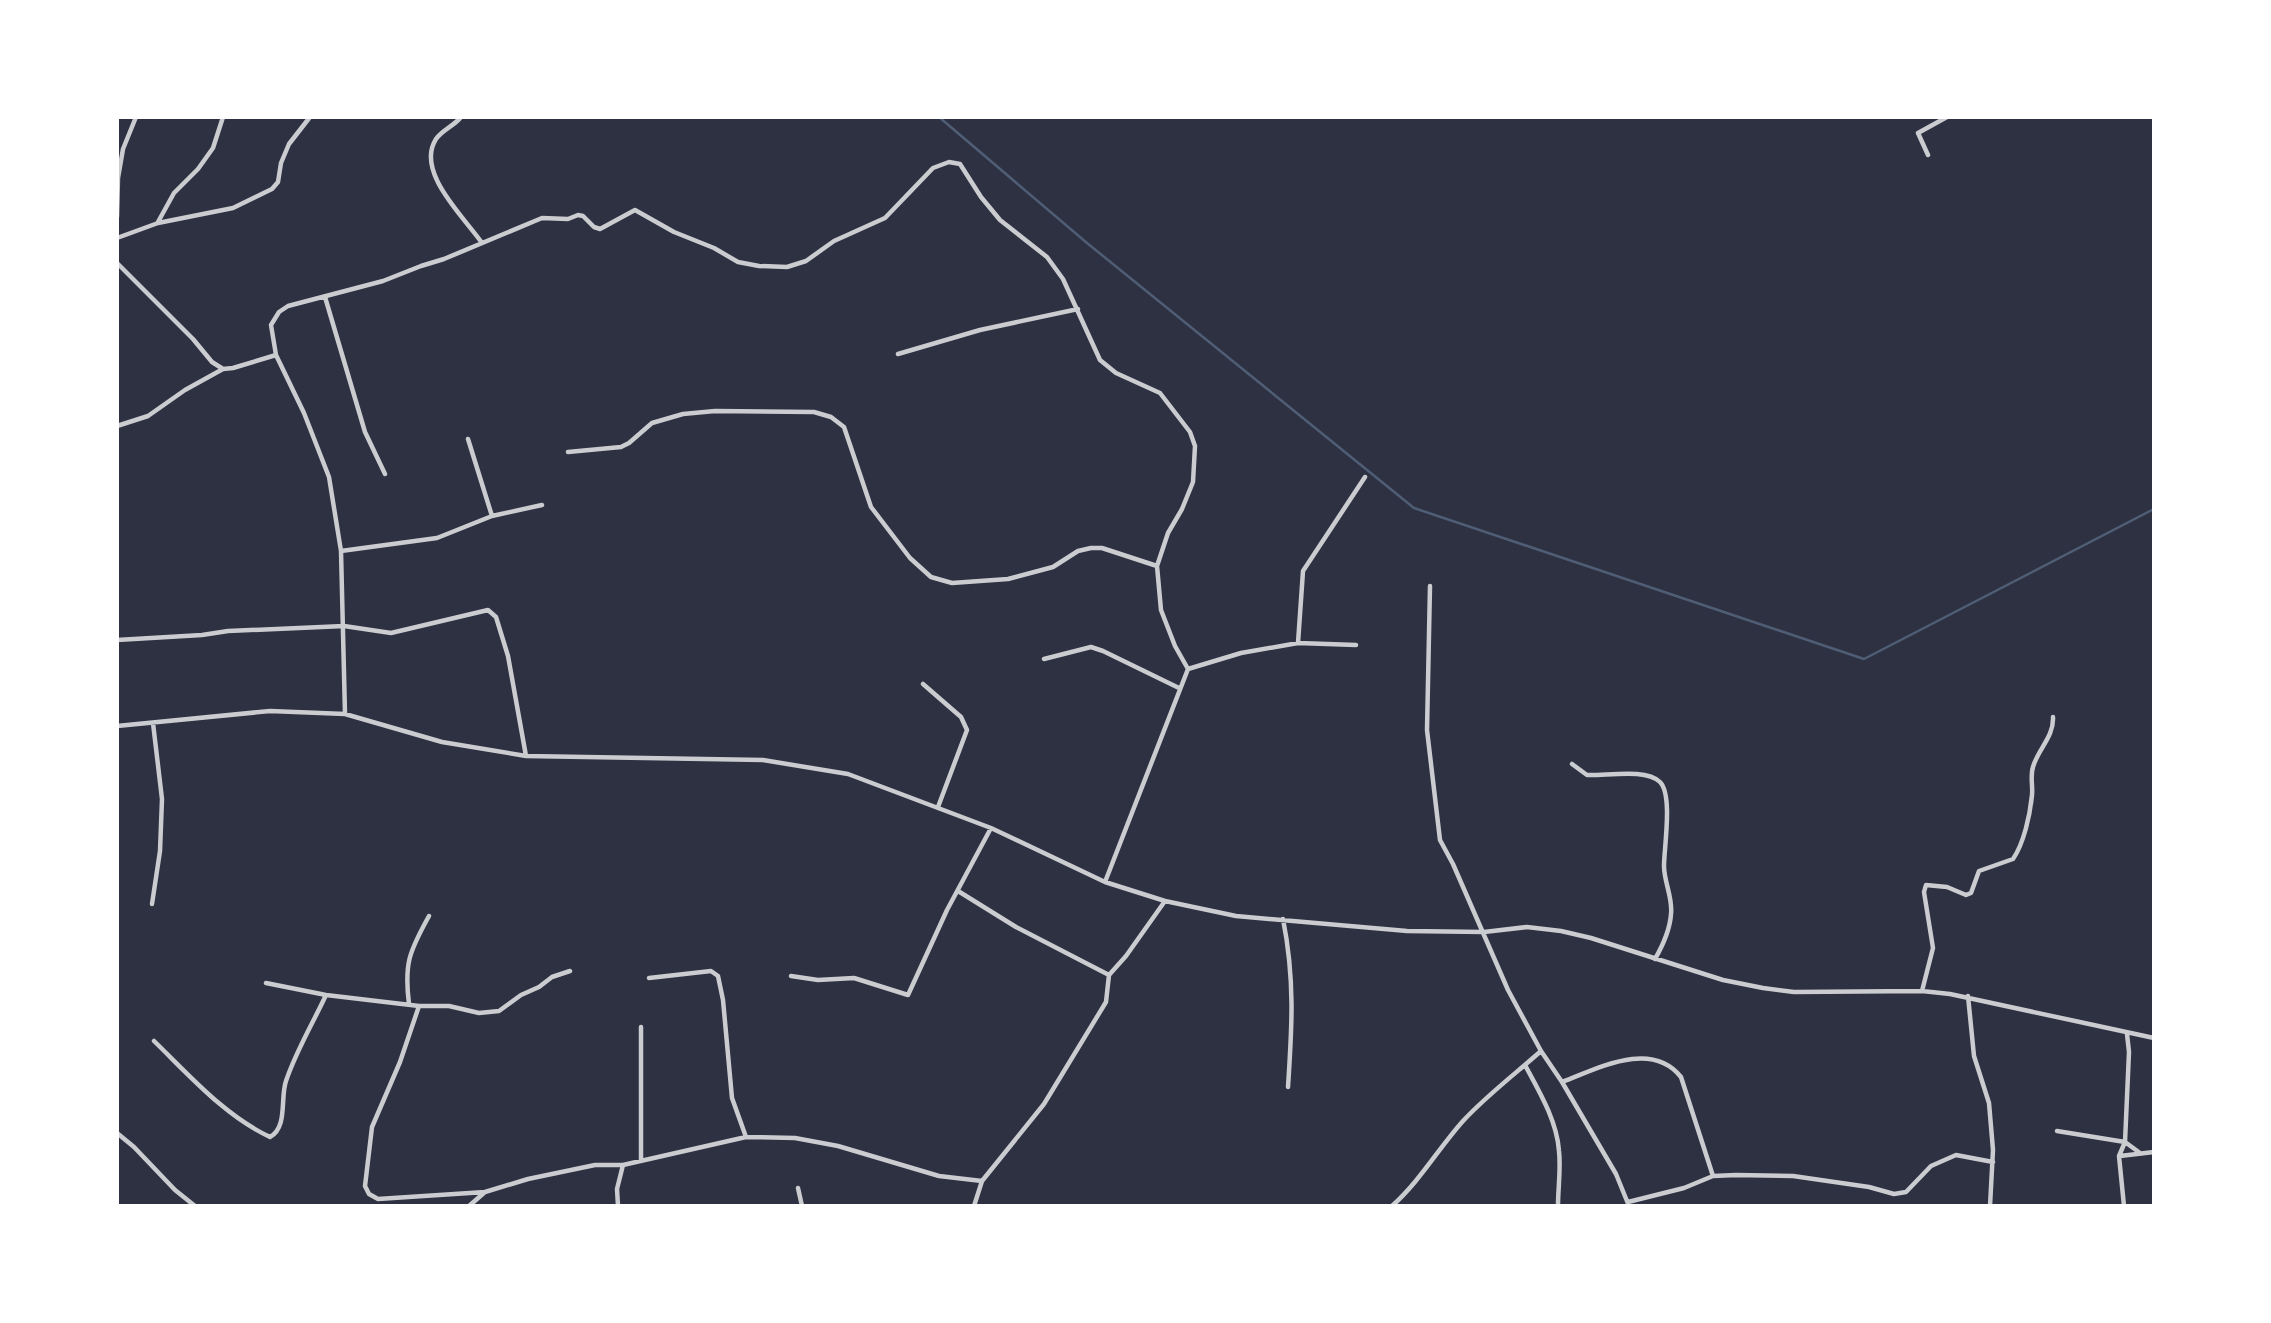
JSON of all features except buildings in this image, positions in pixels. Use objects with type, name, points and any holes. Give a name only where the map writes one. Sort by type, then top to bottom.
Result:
[{"type":"street","points":[[117,217],[118,178],[123,149],[136,117]]},
{"type":"street","points":[[158,223],[174,193],[198,169],[213,148],[223,117]]},
{"type":"street","points":[[117,238],[158,223],[233,208],[272,189],[278,182],[281,163],[289,144],[310,117]]},
{"type":"street","points":[[461,117],[437,138],[429,158],[436,180],[482,243]]},
{"type":"street","points":[[1928,155],[1918,133],[1947,117]]},
{"type":"street","points":[[345,714],[341,551],[329,477],[304,413],[276,355],[271,325],[273,318],[288,306],[383,281],[542,218],[568,219],[578,215],[600,229],[635,210],[738,262],[759,267],[788,267],[806,261],[834,241],[885,218],[933,168],[955,162],[960,164],[1000,220],[1046,257],[1063,279],[1100,360],[1115,373],[1160,393],[1191,432],[1195,446],[1193,482],[1168,533],[1157,566],[1161,610],[1175,646],[1188,669]]},
{"type":"street","points":[[117,263],[193,339],[212,362],[223,369]]},
{"type":"street","points":[[325,297],[365,432],[385,474]]},
{"type":"street","points":[[898,355],[980,330],[1078,309]]},
{"type":"street","points":[[117,426],[148,416],[185,390],[223,369],[276,355]]},
{"type":"street","points":[[568,452],[621,447],[652,423],[683,414],[715,411],[814,412],[831,417],[844,427],[871,507],[910,558],[931,577],[952,583],[1008,579],[1053,567],[1078,551],[1091,548],[1102,548],[1157,566]]},
{"type":"street","points":[[468,439],[492,516]]},
{"type":"street","points":[[1298,643],[1303,571],[1364,477]]},
{"type":"street","points":[[341,551],[437,538],[492,516],[542,505]]},
{"type":"street","points":[[1430,586],[1427,730],[1440,840],[1508,990],[1541,1051],[1616,1174],[1628,1204],[1684,1188],[1713,1176],[1793,1176],[1869,1187],[1894,1194],[1906,1192],[1931,1166],[1956,1155],[1993,1161]]},
{"type":"street","points":[[117,640],[228,631],[344,626],[391,633],[430,626],[488,610],[496,617],[508,656],[526,756]]},
{"type":"street","points":[[1105,882],[1188,669],[1241,653],[1298,643],[1356,645]]},
{"type":"street","points":[[1044,659],[1091,648],[1103,651],[1179,688]]},
{"type":"street","points":[[923,684],[961,717],[967,730],[938,807]]},
{"type":"street","points":[[117,726],[270,711],[345,714],[443,742],[526,756],[763,760],[848,774],[991,828],[1105,882],[1165,901],[1236,916],[1407,931],[1484,932],[1527,927],[1561,931],[1723,980],[1794,992],[1922,991],[1968,996],[2154,1038]]},
{"type":"street","points":[[1922,991],[1933,948],[1924,892],[1926,885],[1947,887],[1966,895],[1971,893],[1979,871],[2013,859],[2029,813],[2032,770],[2039,751],[2054,727],[2053,717]]},
{"type":"street","points":[[152,904],[160,851],[162,799],[153,723]]},
{"type":"street","points":[[1572,764],[1587,775],[1652,777],[1660,781],[1665,790],[1667,843],[1664,866],[1672,912],[1664,943],[1655,959]]},
{"type":"street","points":[[791,976],[818,980],[854,978],[908,995],[991,828]]},
{"type":"street","points":[[958,891],[1016,927],[1109,975]]},
{"type":"street","points":[[974,1206],[982,1181],[1044,1104],[1106,1002],[1109,975],[1165,901]]},
{"type":"street","points":[[409,1004],[406,976],[408,959],[429,916]]},
{"type":"street","points":[[1283,919],[1291,957],[1293,1014],[1288,1087]]},
{"type":"street","points":[[266,983],[326,995],[419,1006],[449,1006],[479,1013],[499,1011],[552,977],[570,971]]},
{"type":"street","points":[[649,978],[710,971],[718,976],[723,1000],[732,1098],[746,1137]]},
{"type":"street","points":[[154,1041],[212,1097],[250,1128],[270,1137],[276,1133],[280,1124],[286,1082],[326,995]]},
{"type":"street","points":[[1968,996],[1974,1056],[1989,1103],[1993,1161],[1990,1206]]},
{"type":"street","points":[[419,1006],[400,1062],[372,1127],[365,1186],[369,1194],[378,1199],[485,1192],[528,1179],[595,1165],[623,1165],[746,1137],[795,1138],[838,1146],[939,1176],[982,1181]]},
{"type":"street","points":[[641,1160],[642,1027]]},
{"type":"street","points":[[2124,1206],[2119,1156],[2126,1142],[2129,1052],[2127,1033]]},
{"type":"street","points":[[1392,1206],[1409,1191],[1465,1119],[1541,1051]]},
{"type":"street","points":[[1562,1082],[1626,1059],[1647,1058],[1677,1071],[1713,1176]]},
{"type":"street","points":[[1525,1065],[1541,1093],[1557,1138],[1560,1153],[1558,1206]]},
{"type":"street","points":[[2057,1131],[2126,1142],[2140,1153]]},
{"type":"street","points":[[117,1133],[195,1206]]},
{"type":"street","points":[[2119,1156],[2154,1152]]},
{"type":"street","points":[[618,1206],[617,1189],[623,1165]]},
{"type":"street","points":[[798,1188],[802,1206]]},
{"type":"street","points":[[469,1206],[485,1192]]},
{"type":"waterway","points":[[939,117],[1087,243],[1414,508],[1864,659],[2154,509]]}]
